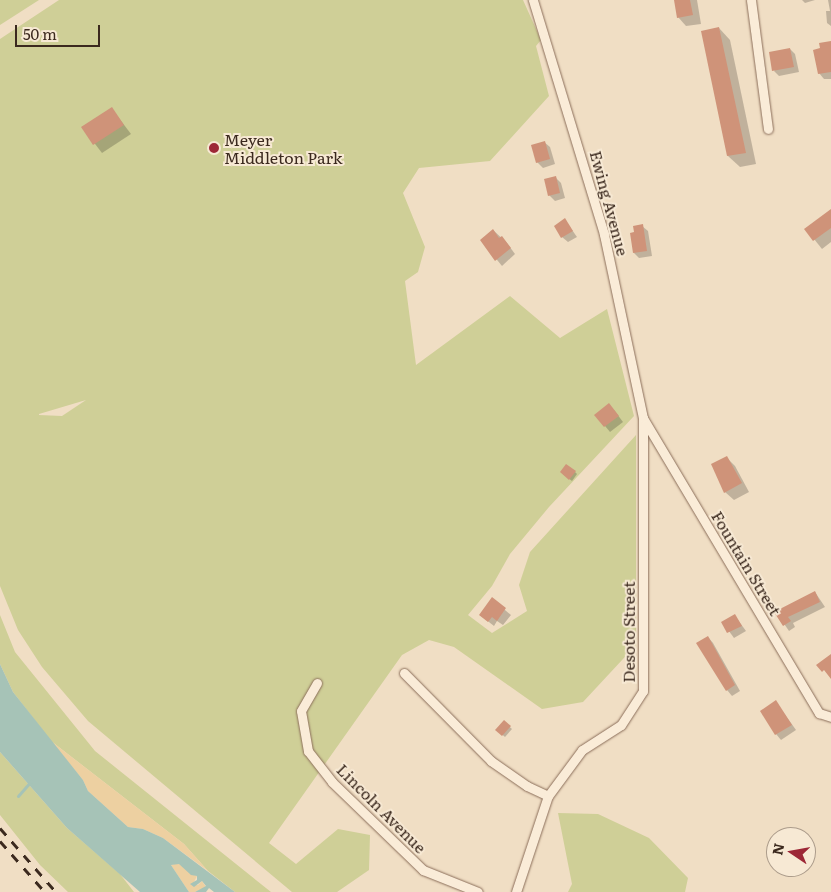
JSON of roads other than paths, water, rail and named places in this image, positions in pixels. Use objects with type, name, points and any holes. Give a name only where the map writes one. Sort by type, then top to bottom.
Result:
[{"type":"street","name":"Ewing Avenue","points":[[533,0],[604,234],[643,418]]},
{"type":"street","points":[[751,0],[768,130]]},
{"type":"street","name":"Fountain Street","points":[[643,418],[819,713],[831,717]]},
{"type":"street","name":"Desoto Street","points":[[516,892],[548,796],[582,750],[621,726],[643,691],[643,418]]},
{"type":"street","points":[[404,673],[491,761],[527,786],[548,796]]},
{"type":"street","name":"Lincoln Avenue","points":[[317,683],[301,711],[308,750],[332,782],[423,870],[478,892]]},
{"type":"waterway","points":[[18,796],[31,781]]},
{"type":"railway","points":[[0,828],[56,892]]},
{"type":"railway","points":[[0,841],[45,892]]},
{"type":"place","name":"Meyer Middleton Park","points":[[214,148]]}]
